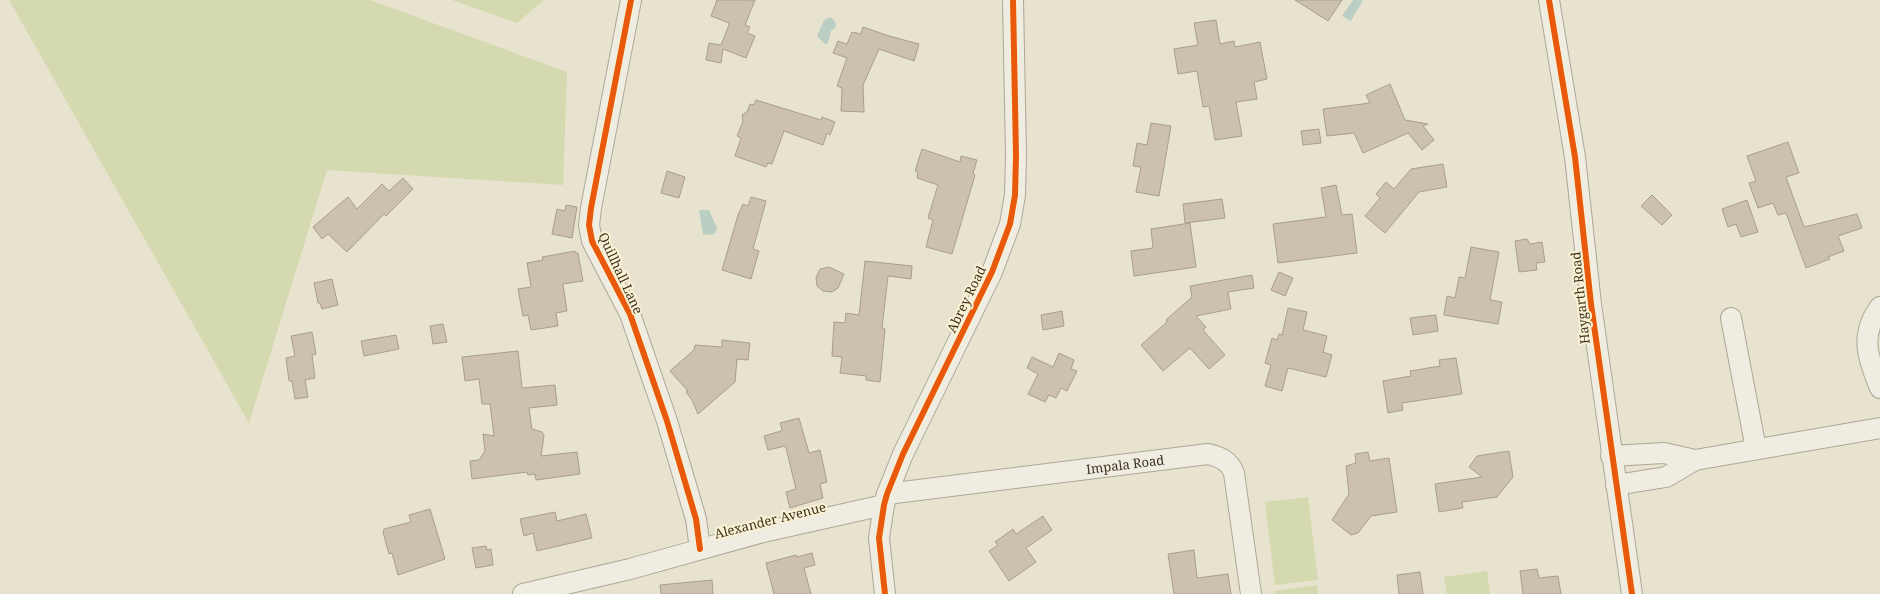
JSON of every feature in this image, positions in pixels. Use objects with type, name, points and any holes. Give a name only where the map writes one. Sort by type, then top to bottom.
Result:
[{"type":"street","name":"Quillhall Lane","points":[[631,0],[591,208],[590,234],[596,251],[630,314],[667,421],[692,506],[700,548]]},
{"type":"street","name":"Abrey Road","points":[[885,594],[879,538],[885,500],[902,454],[992,272],[1010,224],[1013,208],[1016,163],[1012,0]]},
{"type":"street","name":"Haygarth Road","points":[[1549,0],[1575,157],[1590,304],[1632,594]]},
{"type":"street","points":[[1880,307],[1871,321],[1867,340],[1869,360],[1880,388]]},
{"type":"street","points":[[1731,318],[1756,449]]},
{"type":"street","points":[[1616,485],[1666,477],[1695,460],[1880,428]]},
{"type":"street","points":[[1611,456],[1664,453],[1695,460]]},
{"type":"street","name":"Impala Road","points":[[885,500],[1122,464],[1208,454],[1225,460],[1234,473],[1250,594]]},
{"type":"street","name":"Alexander Avenue","points":[[523,594],[630,569],[700,548],[885,500]]},
{"type":"green space","points":[[9,0],[370,0],[567,72],[563,185],[327,170],[249,423]]},
{"type":"green space","points":[[452,0],[544,0],[517,23]]},
{"type":"green space","points":[[1308,497],[1318,580],[1275,585],[1265,502]]},
{"type":"green space","points":[[1487,571],[1490,594],[1447,594],[1444,577]]},
{"type":"green space","points":[[1317,585],[1318,594],[1275,594],[1275,591]]},
{"type":"shaded area","points":[[1353,0],[1363,0],[1351,21],[1342,16]]},
{"type":"shaded area","points":[[830,17],[835,21],[836,27],[831,31],[828,43],[825,44],[817,36],[824,20]]},
{"type":"shaded area","points":[[699,210],[709,210],[717,228],[715,234],[703,235]]},
{"type":"building","points":[[717,0],[755,0],[745,25],[750,27],[747,33],[755,36],[746,58],[723,49],[721,63],[706,60],[709,43],[721,45],[729,25],[729,23],[711,16]]},
{"type":"building","points":[[1295,0],[1342,0],[1328,21]]},
{"type":"building","points":[[1216,20],[1220,44],[1234,41],[1235,47],[1260,42],[1267,79],[1254,82],[1257,99],[1236,102],[1242,136],[1215,140],[1209,106],[1203,107],[1197,71],[1178,74],[1174,49],[1198,45],[1194,23]]},
{"type":"building","points":[[863,27],[919,44],[914,61],[879,49],[863,85],[864,112],[841,111],[842,88],[837,86],[847,58],[833,53],[838,41],[847,44],[852,32],[861,34]]},
{"type":"building","points":[[1390,84],[1405,120],[1428,124],[1423,126],[1434,140],[1422,150],[1408,133],[1363,153],[1354,133],[1327,136],[1323,109],[1370,103],[1366,95]]},
{"type":"building","points":[[756,100],[821,120],[822,117],[835,122],[830,135],[827,133],[823,145],[784,131],[772,164],[768,163],[766,167],[735,156],[741,138],[737,136],[743,121],[742,115],[747,112],[750,104],[754,105]]},
{"type":"building","points":[[1151,123],[1171,126],[1159,196],[1136,192],[1141,167],[1133,166],[1137,143],[1147,145]]},
{"type":"building","points":[[1319,129],[1321,143],[1303,145],[1301,131]]},
{"type":"building","points":[[1788,142],[1799,173],[1786,177],[1804,227],[1857,214],[1862,228],[1838,236],[1844,251],[1828,257],[1830,259],[1806,268],[1786,213],[1778,215],[1773,203],[1758,208],[1749,183],[1756,181],[1747,156]]},
{"type":"building","points":[[922,149],[960,162],[961,156],[977,160],[973,173],[975,175],[952,254],[926,247],[933,220],[928,218],[938,185],[917,178],[918,172],[915,171]]},
{"type":"building","points":[[1443,164],[1447,187],[1419,192],[1385,233],[1365,216],[1380,198],[1376,194],[1386,182],[1394,189],[1411,169]]},
{"type":"building","points":[[667,171],[685,177],[679,198],[661,193]]},
{"type":"building","points":[[403,178],[413,189],[386,216],[384,214],[347,252],[328,234],[322,239],[313,227],[348,197],[357,209],[382,184],[389,191]]},
{"type":"building","points":[[1336,185],[1342,215],[1352,214],[1357,253],[1278,263],[1273,224],[1326,217],[1321,188]]},
{"type":"building","points":[[1652,195],[1672,215],[1662,225],[1641,206]]},
{"type":"building","points":[[751,197],[766,201],[753,249],[759,251],[751,279],[722,270],[738,215],[743,204],[748,206]]},
{"type":"building","points":[[1222,199],[1225,218],[1185,223],[1183,204]]},
{"type":"building","points":[[1747,200],[1758,232],[1741,237],[1736,224],[1728,227],[1722,209]]},
{"type":"building","points":[[566,205],[577,207],[572,238],[552,234],[557,209],[565,211]]},
{"type":"building","points":[[1190,223],[1196,267],[1134,276],[1131,251],[1153,248],[1151,229]]},
{"type":"building","points":[[1527,239],[1530,244],[1542,242],[1545,262],[1536,263],[1537,270],[1519,272],[1515,241]]},
{"type":"building","points":[[1471,247],[1499,252],[1490,300],[1502,302],[1498,324],[1444,315],[1447,296],[1455,298],[1459,277],[1465,278]]},
{"type":"building","points":[[575,251],[575,253],[578,253],[583,281],[563,284],[567,311],[556,313],[558,326],[531,330],[528,315],[523,316],[518,289],[531,287],[527,263],[543,260],[542,257]]},
{"type":"building","points":[[865,261],[912,266],[911,279],[888,276],[882,328],[885,329],[880,382],[866,380],[866,376],[840,373],[842,357],[832,356],[834,322],[845,323],[846,313],[859,315]]},
{"type":"building","points":[[829,267],[844,274],[838,288],[832,292],[823,291],[817,286],[816,278],[820,269]]},
{"type":"building","points":[[1279,272],[1293,278],[1285,296],[1271,290]]},
{"type":"building","points":[[1252,275],[1254,288],[1228,292],[1231,309],[1196,316],[1206,327],[1203,330],[1225,355],[1209,369],[1190,348],[1163,371],[1141,345],[1192,297],[1190,286]]},
{"type":"building","points":[[332,279],[338,305],[322,309],[320,303],[318,303],[314,283]]},
{"type":"building","points":[[1288,308],[1307,312],[1303,330],[1327,336],[1323,352],[1332,355],[1326,377],[1288,368],[1282,391],[1265,386],[1271,365],[1265,363],[1272,338],[1277,340],[1279,334],[1282,335]]},
{"type":"building","points":[[1062,311],[1064,326],[1043,330],[1041,315]]},
{"type":"building","points":[[1436,315],[1438,331],[1413,335],[1410,318]]},
{"type":"building","points":[[443,324],[447,342],[433,344],[430,326]]},
{"type":"building","points":[[312,332],[316,354],[312,355],[315,378],[305,380],[308,397],[295,399],[292,381],[289,381],[286,358],[295,356],[291,336]]},
{"type":"building","points":[[396,335],[399,349],[364,356],[361,341]]},
{"type":"building","points":[[722,340],[750,343],[748,360],[737,359],[735,382],[698,414],[692,400],[686,392],[688,391],[670,371],[694,350],[695,345],[722,347]]},
{"type":"building","points":[[518,351],[522,388],[555,385],[557,405],[529,408],[532,429],[542,432],[544,436],[541,456],[577,452],[580,474],[536,480],[535,474],[528,475],[527,472],[472,479],[470,461],[479,460],[485,451],[483,434],[494,436],[490,404],[482,404],[479,379],[465,381],[462,357]]},
{"type":"building","points":[[1059,353],[1074,360],[1071,369],[1077,371],[1067,391],[1061,388],[1056,398],[1049,395],[1045,402],[1028,394],[1038,374],[1027,368],[1032,357],[1053,367]]},
{"type":"building","points":[[1456,358],[1462,394],[1402,403],[1403,410],[1388,413],[1383,381],[1411,376],[1410,371],[1440,366],[1439,360]]},
{"type":"building","points":[[799,418],[809,453],[820,450],[827,482],[820,484],[823,498],[790,508],[786,492],[796,489],[786,448],[785,446],[768,450],[764,436],[781,431],[782,429],[780,423]]},
{"type":"building","points":[[1509,451],[1513,477],[1497,497],[1462,502],[1463,508],[1439,512],[1435,484],[1482,477],[1469,467],[1477,456]]},
{"type":"building","points":[[1368,452],[1370,461],[1389,458],[1397,512],[1371,516],[1358,533],[1351,535],[1332,520],[1349,494],[1346,466],[1356,463],[1355,454]]},
{"type":"building","points":[[430,509],[445,559],[398,575],[392,553],[389,554],[383,532],[384,529],[411,522],[409,515]]},
{"type":"building","points":[[555,512],[557,521],[586,514],[592,538],[537,551],[533,533],[524,536],[520,519]]},
{"type":"building","points":[[1043,516],[1052,530],[1026,548],[1036,562],[1009,581],[989,551],[998,545],[995,542],[1013,529],[1016,534]]},
{"type":"building","points":[[486,546],[487,550],[491,549],[493,565],[476,568],[472,548]]},
{"type":"building","points":[[1194,550],[1197,578],[1228,574],[1231,594],[1174,594],[1168,554]]},
{"type":"building","points":[[812,553],[815,565],[804,568],[811,594],[774,594],[766,563],[796,555],[797,557]]},
{"type":"building","points":[[1537,569],[1539,578],[1558,576],[1561,594],[1523,594],[1520,571]]},
{"type":"building","points":[[1420,572],[1423,594],[1399,594],[1397,575]]},
{"type":"building","points":[[712,580],[713,594],[661,594],[660,585]]},
{"type":"cycle path","points":[[631,0],[589,225],[592,241],[630,314],[667,421],[696,519],[700,549]]},
{"type":"cycle path","points":[[885,594],[879,538],[887,494],[903,454],[992,272],[1010,224],[1015,195],[1016,155],[1013,0]]},
{"type":"cycle path","points":[[1549,0],[1575,157],[1591,304],[1632,594]]}]
